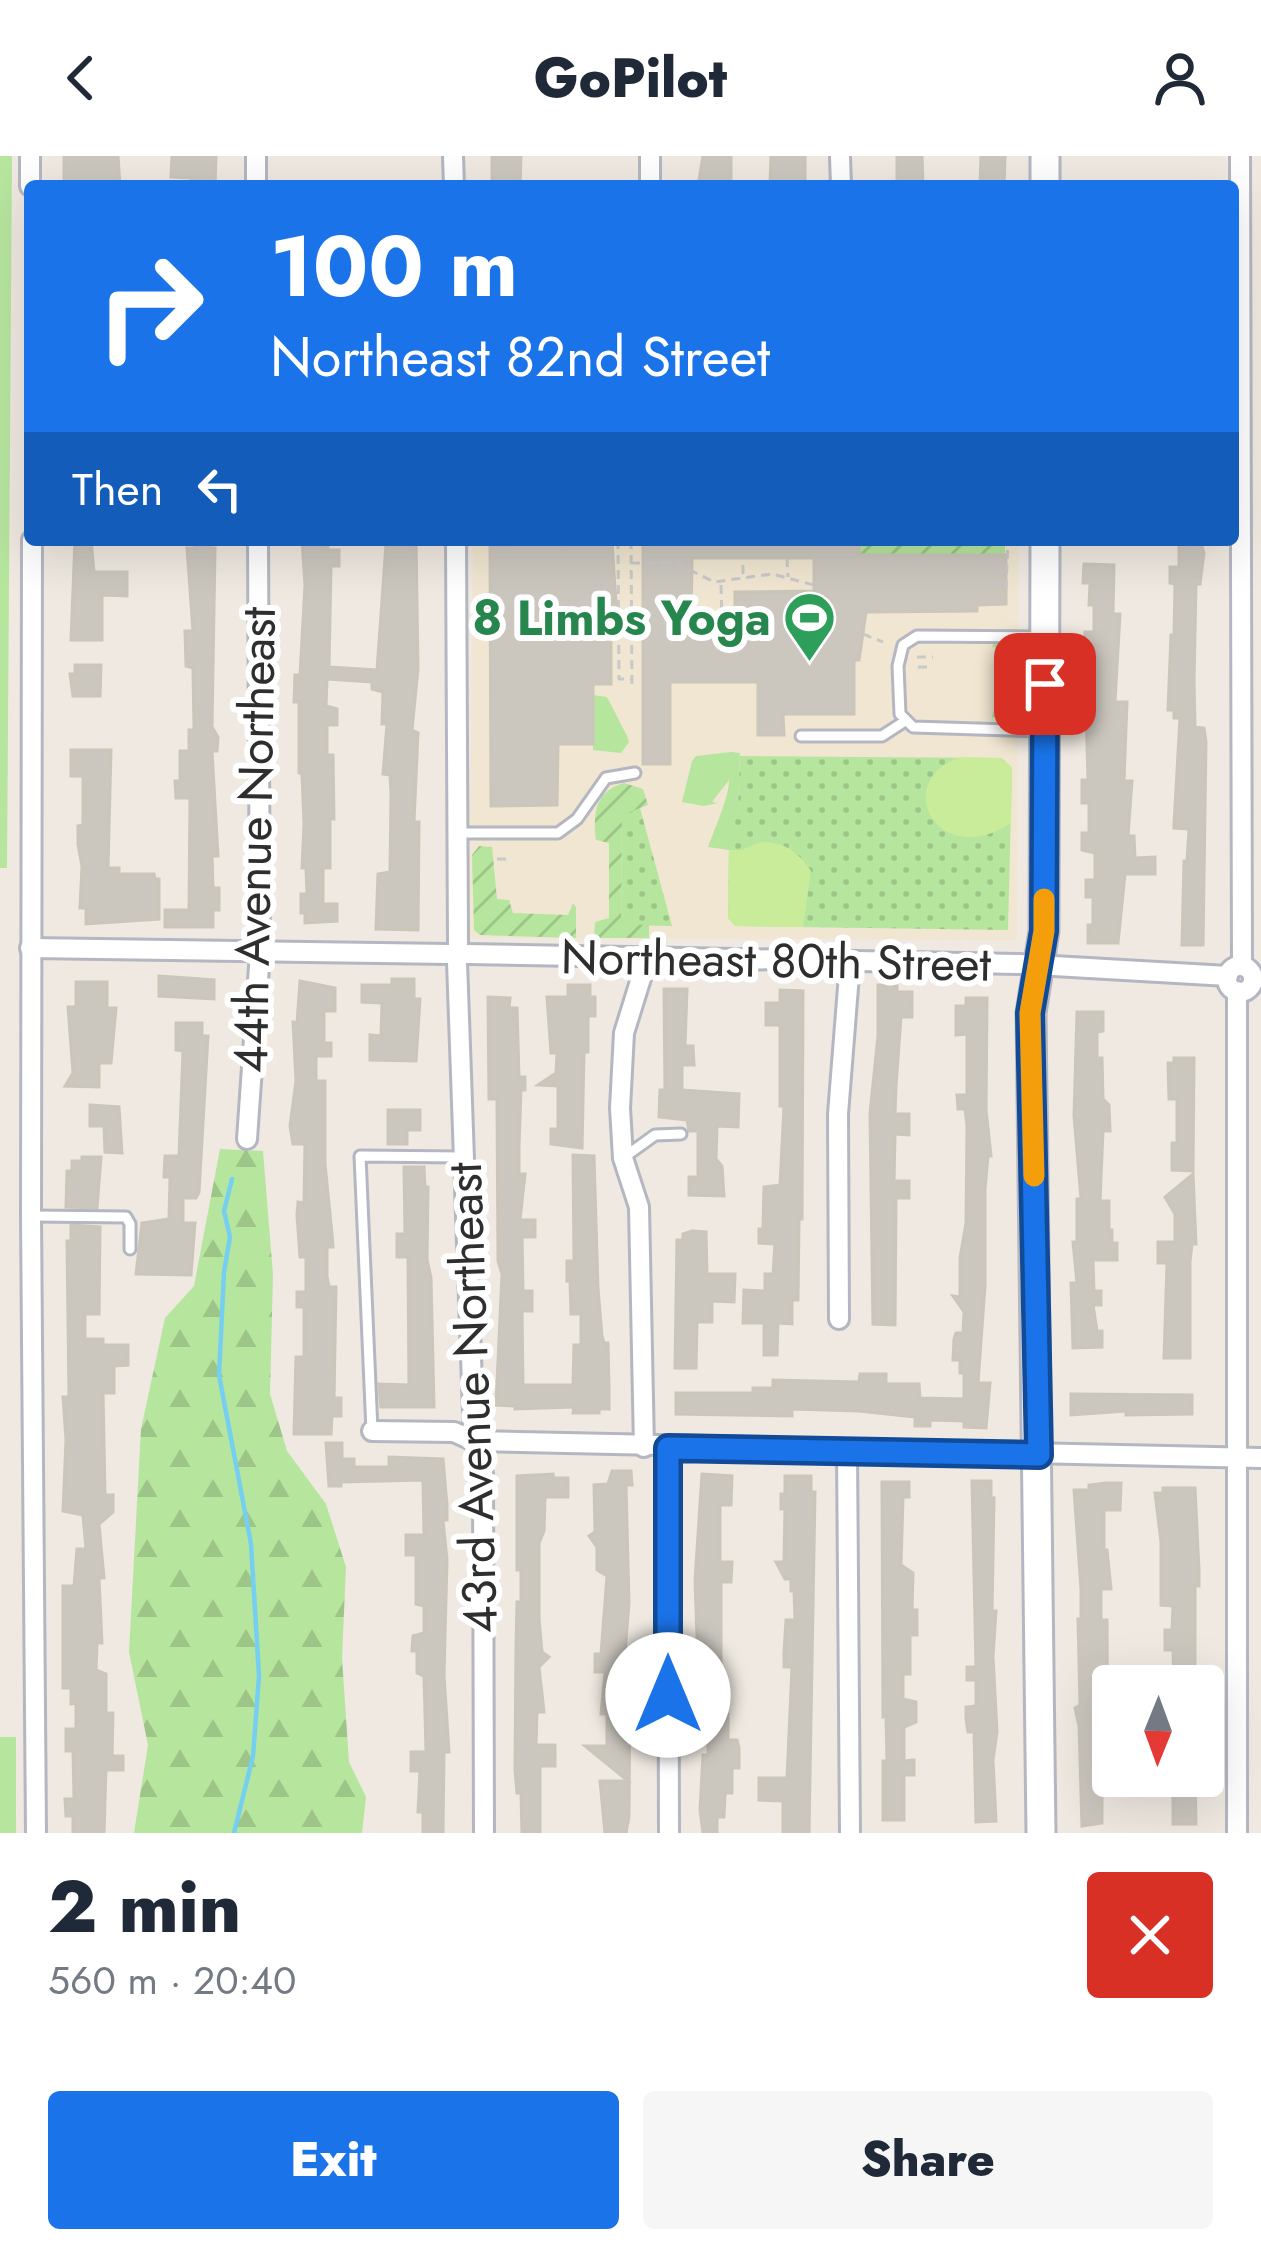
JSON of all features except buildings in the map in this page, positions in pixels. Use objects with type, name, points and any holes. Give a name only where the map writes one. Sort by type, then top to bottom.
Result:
[{"type":"street","points":[[1237,1833],[1246,472],[1240,158]]},
{"type":"street","points":[[32,546],[36,1833]]},
{"type":"street","name":"44th Avenue Northeast","points":[[247,1139],[260,952],[257,546]]},
{"type":"street","name":"43rd Avenue Northeast","points":[[456,546],[462,1157],[474,1441],[483,1474],[484,1833]]},
{"type":"street","points":[[1041,1833],[1030,1013],[1044,931],[1045,546]]},
{"type":"street","name":"Northeast 80th Street","points":[[30,948],[1038,966],[1244,978]]},
{"type":"street","points":[[644,1447],[639,1207],[623,1158],[620,1108],[624,1033],[647,958]]},
{"type":"street","points":[[839,1319],[838,1114],[850,962]]},
{"type":"street","points":[[372,1431],[454,1432],[474,1441],[668,1448],[1261,1458]]},
{"type":"street","points":[[668,1448],[669,1833]]},
{"type":"street","points":[[847,1451],[850,1833]]},
{"type":"lane","points":[[1240,158],[1261,160]]},
{"type":"lane","points":[[1045,637],[909,639],[898,666],[898,704],[905,721],[925,730],[1045,732]]},
{"type":"lane","points":[[801,736],[882,736],[905,721]]},
{"type":"lane","points":[[456,833],[558,833],[578,819],[606,778],[635,773]]},
{"type":"lane","points":[[623,1158],[655,1135],[681,1134]]},
{"type":"lane","points":[[372,1431],[360,1156],[462,1157]]},
{"type":"lane","points":[[31,1216],[126,1217],[130,1249]]},
{"type":"path","points":[[618,546],[619,680],[632,680]]},
{"type":"path","points":[[632,546],[632,690]]},
{"type":"path","points":[[1006,589],[1008,546]]},
{"type":"path","points":[[743,558],[743,578]]},
{"type":"path","points":[[788,558],[788,579]]},
{"type":"path","points":[[631,563],[676,563],[721,582],[772,574],[814,585]]},
{"type":"path","points":[[618,577],[632,577]]},
{"type":"path","points":[[721,582],[722,620],[726,626],[735,624]]},
{"type":"path","points":[[619,619],[632,619]]},
{"type":"path","points":[[863,634],[883,642]]},
{"type":"path","points":[[917,657],[932,657]]},
{"type":"path","points":[[918,667],[933,667]]},
{"type":"path","points":[[496,859],[511,859]]},
{"type":"shaded area","points":[[473,546],[1018,546],[1017,940],[469,938]]},
{"type":"green space","points":[[0,156],[12,156],[7,868],[0,868]]},
{"type":"green space","points":[[859,546],[1005,546],[1005,555],[984,555],[984,566],[859,555]]},
{"type":"green space","points":[[996,640],[1021,640],[1021,720],[992,717],[993,712],[1005,711],[1005,649],[992,647]]},
{"type":"green space","points":[[593,695],[607,697],[627,736],[629,742],[621,753],[593,750]]},
{"type":"green space","points":[[740,753],[738,807],[729,850],[708,847],[729,780],[712,802],[718,803],[682,802],[696,756]]},
{"type":"green space","points":[[740,756],[1002,758],[1012,768],[1008,930],[735,926],[728,918],[729,843],[738,807]]},
{"type":"green space","points":[[962,757],[1002,758],[1012,768],[1011,823],[985,835],[962,837],[944,830],[931,817],[928,784],[940,768]]},
{"type":"green space","points":[[624,783],[643,789],[648,805],[622,815],[621,924],[649,925],[649,938],[594,938],[595,922],[609,918],[609,843],[596,840],[596,812],[607,791]]},
{"type":"green space","points":[[640,808],[672,926],[621,925],[622,814]]},
{"type":"green space","points":[[760,842],[790,849],[811,871],[803,927],[735,926],[728,918],[729,850]]},
{"type":"green space","points":[[479,846],[492,847],[497,899],[509,900],[513,913],[568,915],[573,904],[576,938],[480,935],[474,930],[472,855]]},
{"type":"green space","points":[[220,1149],[263,1151],[273,1275],[270,1394],[287,1451],[326,1504],[346,1567],[342,1658],[349,1762],[366,1797],[362,1833],[134,1833],[148,1745],[129,1652],[141,1429],[165,1318],[194,1286]]},
{"type":"green space","points":[[0,1737],[16,1737],[16,1833],[0,1833]]},
{"type":"waterway","points":[[232,1179],[224,1211],[230,1237],[219,1375],[251,1544],[259,1676],[253,1756],[234,1833]]},
{"type":"slow traffic","points":[[1034,1176],[1030,1013],[1044,931],[1044,899]]},
{"type":"place","name":"8 Limbs Yoga","points":[[810,664]]},
{"type":"route","points":[[668,1695],[668,1448],[1039,1455],[1030,1013],[1044,931],[1045,684]]}]
